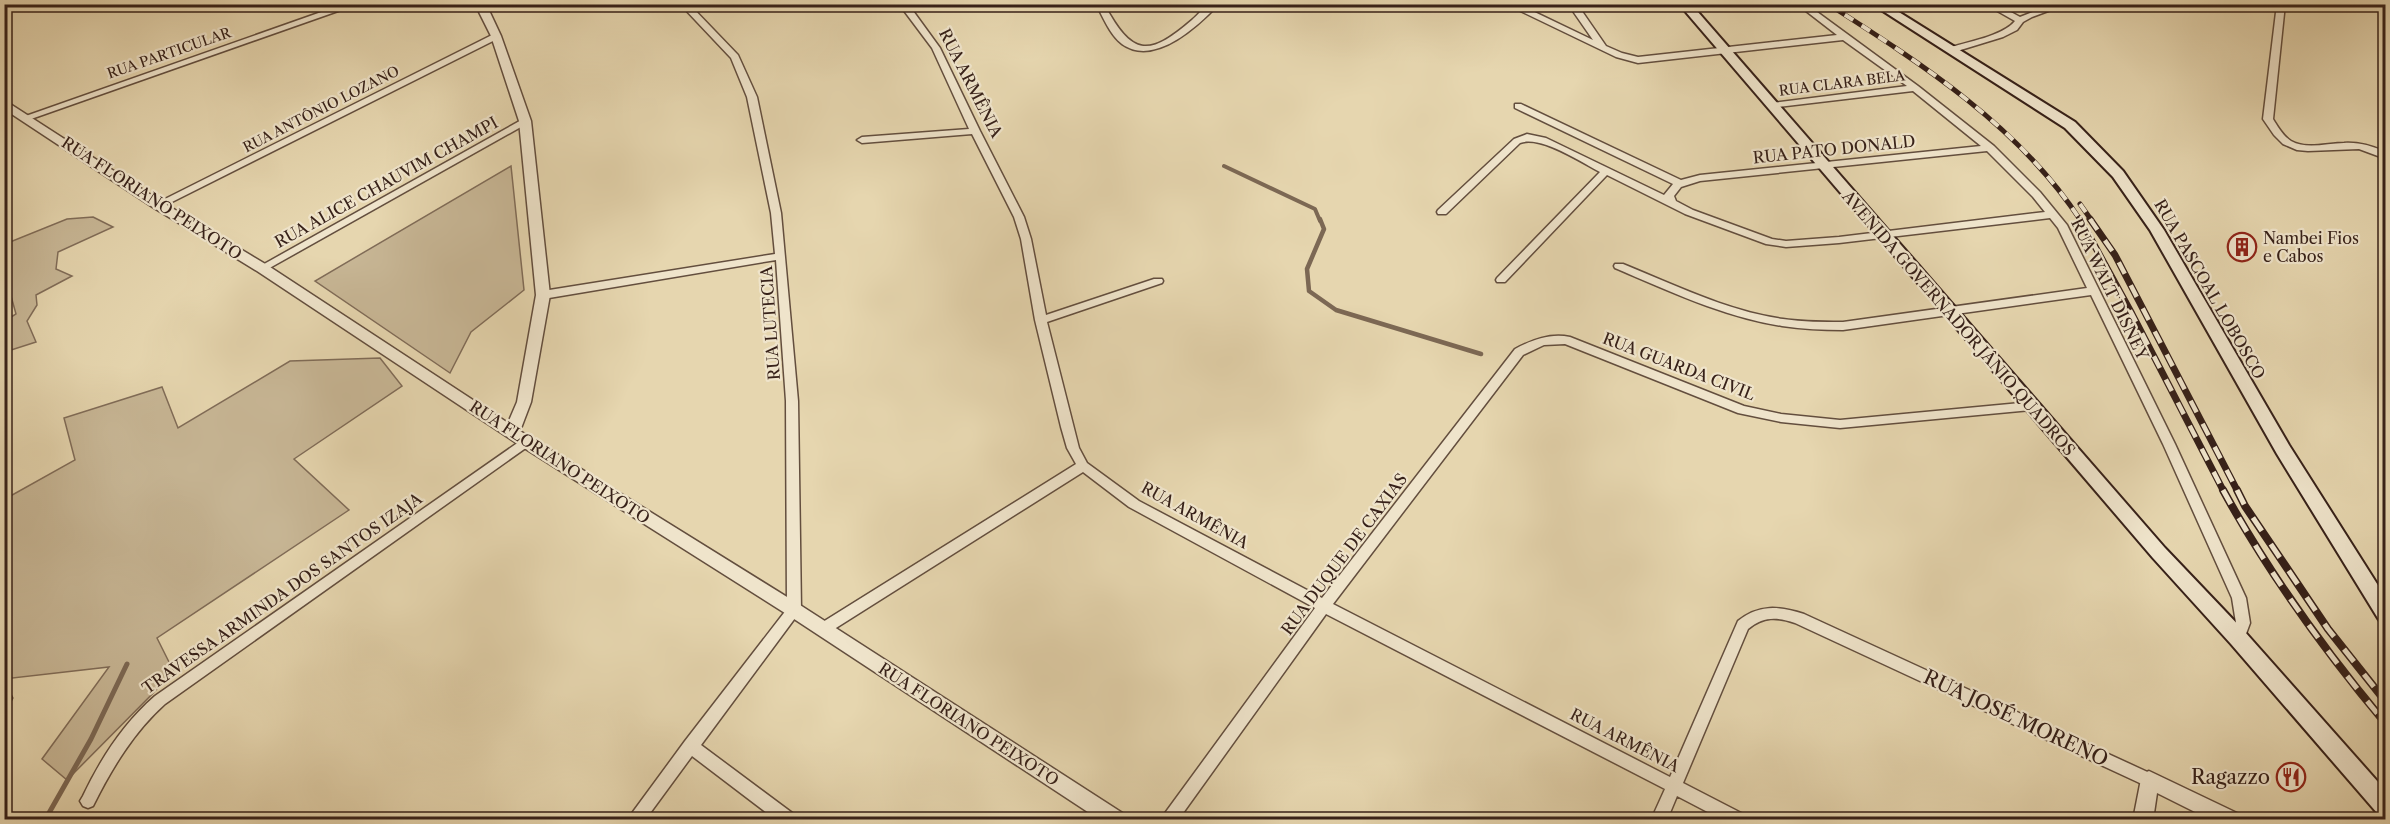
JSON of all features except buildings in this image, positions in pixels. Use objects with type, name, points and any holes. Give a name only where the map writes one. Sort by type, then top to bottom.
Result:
[{"type":"main road","name":"AVENIDA GOVERNADOR JÂNIO QUADROS","points":[[1684,4],[1820,164],[1883,233],[2159,553],[2238,638],[2385,807]]},
{"type":"main road","name":"RUA PASCOAL LOBOSCO","points":[[1877,4],[2070,125],[2118,173],[2174,256],[2220,342],[2311,499],[2385,614]]},
{"type":"street","name":"RUA PARTICULAR","points":[[28,117],[354,4]]},
{"type":"street","points":[[480,4],[496,36],[525,121],[543,295],[524,402],[512,432]]},
{"type":"street","name":"RUA LUTECIA","points":[[684,4],[735,57],[752,97],[776,213],[792,401],[794,610]]},
{"type":"street","name":"RUA ARMÊNIA","points":[[903,4],[936,48],[1019,217],[1026,239],[1041,320],[1073,448],[1083,466],[1134,504],[1324,606],[1739,819]]},
{"type":"street","points":[[1100,4],[1120,38],[1128,45],[1137,48],[1158,46],[1167,42],[1213,5]]},
{"type":"street","points":[[1510,4],[1619,55],[1638,60],[1844,38]]},
{"type":"street","points":[[1572,4],[1602,47]]},
{"type":"street","points":[[1989,4],[2020,20]]},
{"type":"street","points":[[1951,50],[2000,35],[2014,28],[2020,20],[2064,4]]},
{"type":"street","points":[[2281,4],[2268,119],[2272,127],[2288,144],[2299,148],[2359,146],[2385,156]]},
{"type":"street","name":"RUA WALT DISNEY","points":[[1810,11],[1844,38],[1916,88],[1991,148],[2016,171],[2053,213],[2069,237],[2169,444],[2239,598],[2243,623],[2238,638]]},
{"type":"street","name":"RUA ANTÔNIO LOZANO","points":[[158,205],[496,36]]},
{"type":"street","name":"RUA CLARA BELA","points":[[1772,106],[1916,88]]},
{"type":"street","name":"RUA FLORIANO PEIXOTO","points":[[4,103],[158,205],[262,268],[526,442],[794,610],[1117,819]]},
{"type":"street","points":[[1518,106],[1680,183]]},
{"type":"street","name":"RUA ALICE CHAUVIM CHAMPI","points":[[262,268],[525,121]]},
{"type":"street","points":[[862,140],[975,131]]},
{"type":"street","points":[[1442,212],[1516,141],[1527,137],[1543,140],[1689,212],[1770,242],[1802,244],[2053,213]]},
{"type":"street","name":"RUA PATO DONALD","points":[[1680,183],[1700,178],[1820,164],[1991,148]]},
{"type":"street","points":[[1502,280],[1606,171]]},
{"type":"street","points":[[1672,203],[1669,196],[1671,189],[1680,183]]},
{"type":"street","points":[[543,295],[781,256]]},
{"type":"street","points":[[1619,266],[1719,308],[1788,325],[1843,326],[2094,291]]},
{"type":"street","points":[[1041,320],[1158,281]]},
{"type":"street","name":"RUA DUQUE DE CAXIAS","points":[[1168,819],[1324,606],[1519,352],[1535,342],[1549,339],[1566,340]]},
{"type":"street","name":"RUA GUARDA CIVIL","points":[[1566,340],[1742,410],[1781,418],[1840,424],[2031,406]]},
{"type":"street","name":"TRAVESSA ARMINDA DOS SANTOS IZAJA","points":[[88,801],[117,748],[143,714],[160,700],[526,442]]},
{"type":"street","points":[[823,629],[1083,466]]},
{"type":"street","points":[[635,819],[794,610]]},
{"type":"street","name":"RUA JOSÉ MORENO","points":[[1659,819],[1743,625],[1752,617],[1776,610],[1799,618],[2232,819]]},
{"type":"street","points":[[690,746],[789,819]]},
{"type":"street","points":[[2143,819],[2149,780]]},
{"type":"shaded area","points":[[511,166],[524,290],[471,332],[450,373],[315,281]]},
{"type":"shaded area","points":[[93,217],[113,227],[58,252],[56,269],[72,276],[36,295],[37,305],[27,321],[36,342],[5,352],[5,321],[16,314],[11,296],[5,298],[5,244],[67,219]]},
{"type":"shaded area","points":[[380,358],[402,386],[294,459],[349,510],[157,638],[174,672],[67,780],[42,759],[109,667],[4,679],[5,499],[75,460],[64,418],[162,387],[178,428],[290,361]]},
{"type":"waterway","points":[[1224,166],[1315,209],[1320,221]]},
{"type":"waterway","points":[[1320,219],[1324,229],[1307,269],[1309,291],[1336,310],[1481,354]]},
{"type":"waterway","points":[[45,820],[91,739],[127,664]]},
{"type":"railway","points":[[1828,4],[1967,99],[2029,155],[2081,221]]},
{"type":"railway","points":[[2080,204],[2092,221]]},
{"type":"railway","points":[[2080,219],[2224,492]]},
{"type":"railway","points":[[2090,219],[2115,255],[2238,492]]},
{"type":"railway","points":[[2223,490],[2259,552],[2299,611],[2386,724]]},
{"type":"railway","points":[[2238,492],[2245,506],[2328,629],[2386,702]]},
{"type":"place","name":"Nambei Fios e Cabos","points":[[2242,247]]},
{"type":"place","name":"Ragazzo","points":[[2291,777]]}]
